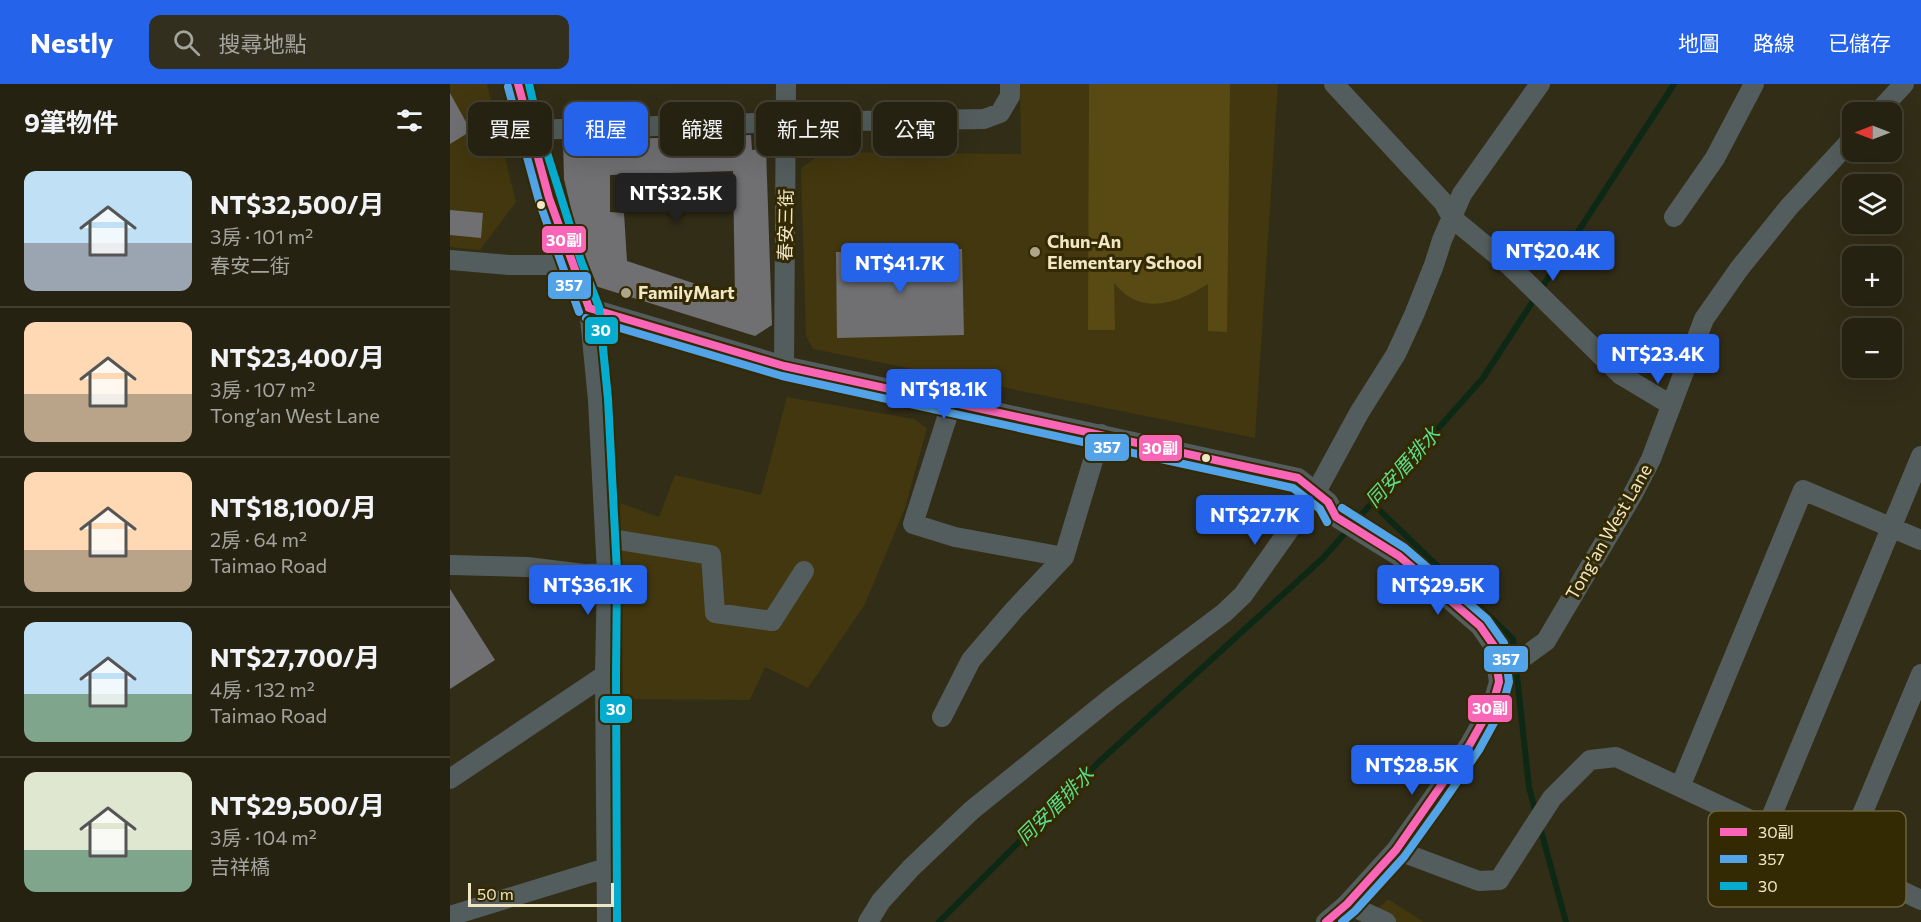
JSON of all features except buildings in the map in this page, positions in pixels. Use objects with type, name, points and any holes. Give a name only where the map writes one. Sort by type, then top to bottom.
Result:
[{"type":"street","points":[[518,84],[522,102]]},
{"type":"street","name":"春安三街","points":[[786,84],[786,102]]},
{"type":"street","points":[[861,121],[984,119],[1000,113],[1010,96],[1010,84]]},
{"type":"street","points":[[868,922],[881,901],[911,868],[972,810],[1243,595],[1317,492],[1359,413],[1396,354],[1414,315],[1448,210],[1462,194],[1540,84]]},
{"type":"street","points":[[1674,217],[1715,158],[1754,84]]},
{"type":"street","points":[[1887,102],[1904,84]]},
{"type":"street","points":[[1335,85],[1448,210],[1509,265],[1621,375],[1671,405]]},
{"type":"street","points":[[552,129],[756,123]]},
{"type":"street","name":"Tong’an West Lane","points":[[1498,665],[1524,657],[1546,641],[1633,494],[1651,459],[1704,319],[1739,269],[1789,207],[1842,151]]},
{"type":"street","points":[[537,156],[571,265],[589,308],[598,400],[608,573],[605,675],[607,922]]},
{"type":"street","name":"春安三街","points":[[784,366],[787,156]]},
{"type":"street","points":[[450,260],[509,265],[571,265]]},
{"type":"street","points":[[589,308],[784,366],[1298,478],[1328,502],[1336,517],[1399,556],[1480,626],[1494,646],[1499,682],[1493,704],[1470,744],[1396,849],[1347,904],[1326,922]]},
{"type":"street","points":[[952,402],[913,524],[955,537],[1064,557]]},
{"type":"street","points":[[942,717],[971,660],[1064,557],[1101,434]]},
{"type":"street","points":[[1774,811],[1921,456]]},
{"type":"street","points":[[1680,787],[1803,490],[1921,540]]},
{"type":"street","points":[[606,538],[711,555],[715,613],[772,621],[804,571]]},
{"type":"street","points":[[450,566],[527,567],[584,574],[608,573]]},
{"type":"street","points":[[1863,811],[1921,674]]},
{"type":"street","points":[[450,779],[605,675]]},
{"type":"street","points":[[1396,849],[1479,881],[1499,880],[1552,798],[1590,760],[1617,757],[1732,811]]},
{"type":"street","points":[[450,916],[606,868]]},
{"type":"street","points":[[1906,893],[1921,900]]},
{"type":"street","points":[[1347,904],[1386,922]]},
{"type":"shaded area","points":[[450,84],[487,84],[491,102],[468,102],[468,156],[505,156],[516,202],[480,250],[450,247]]},
{"type":"shaded area","name":"Chun-An Elementary School","points":[[1020,84],[1278,84],[1255,438],[813,349],[806,336],[801,168],[818,156],[861,156],[861,152],[873,152],[873,156],[1021,154]]},
{"type":"shaded area","points":[[1089,84],[1230,84],[1227,332],[1208,331],[1208,284],[1179,299],[1158,304],[1138,301],[1126,295],[1114,283],[1115,330],[1088,330]]},
{"type":"shaded area","points":[[787,397],[914,419],[927,428],[905,508],[865,604],[808,688],[765,667],[750,700],[623,699],[620,503],[659,517],[675,475],[761,495]]},
{"type":"shaded area","points":[[1388,899],[1424,922],[1363,922]]},
{"type":"waterway","name":"同安厝排水","points":[[939,922],[1100,761],[1323,558],[1483,378],[1674,84]]},
{"type":"waterway","points":[[1372,503],[1513,639],[1529,787],[1536,814]]},
{"type":"waterway","points":[[1540,827],[1566,922]]},
{"type":"transit line","name":"30副","points":[[518,84],[549,198],[589,308]]},
{"type":"transit line","name":"30","points":[[529,84],[539,127],[581,261],[599,307],[608,399],[617,572],[617,922]]},
{"type":"transit line","name":"357","points":[[508,87],[539,201],[579,312]]},
{"type":"transit line","name":"30副","points":[[589,308],[784,366],[1298,478],[1328,502],[1336,517]]},
{"type":"transit line","name":"357","points":[[586,318],[782,376],[1293,488],[1320,509],[1327,522]]},
{"type":"transit line","name":"357","points":[[1342,508],[1405,548],[1487,619],[1504,643],[1509,682],[1502,708],[1479,750],[1442,804],[1404,857],[1355,911],[1342,922]]},
{"type":"transit line","name":"30副","points":[[1326,922],[1347,904],[1396,850],[1470,744],[1493,703],[1499,682],[1494,646],[1480,626],[1399,556],[1336,517]]},
{"type":"place","name":"Chun-An Elementary School","points":[[1035,252]]},
{"type":"place","name":"FamilyMart","points":[[626,293]]}]
